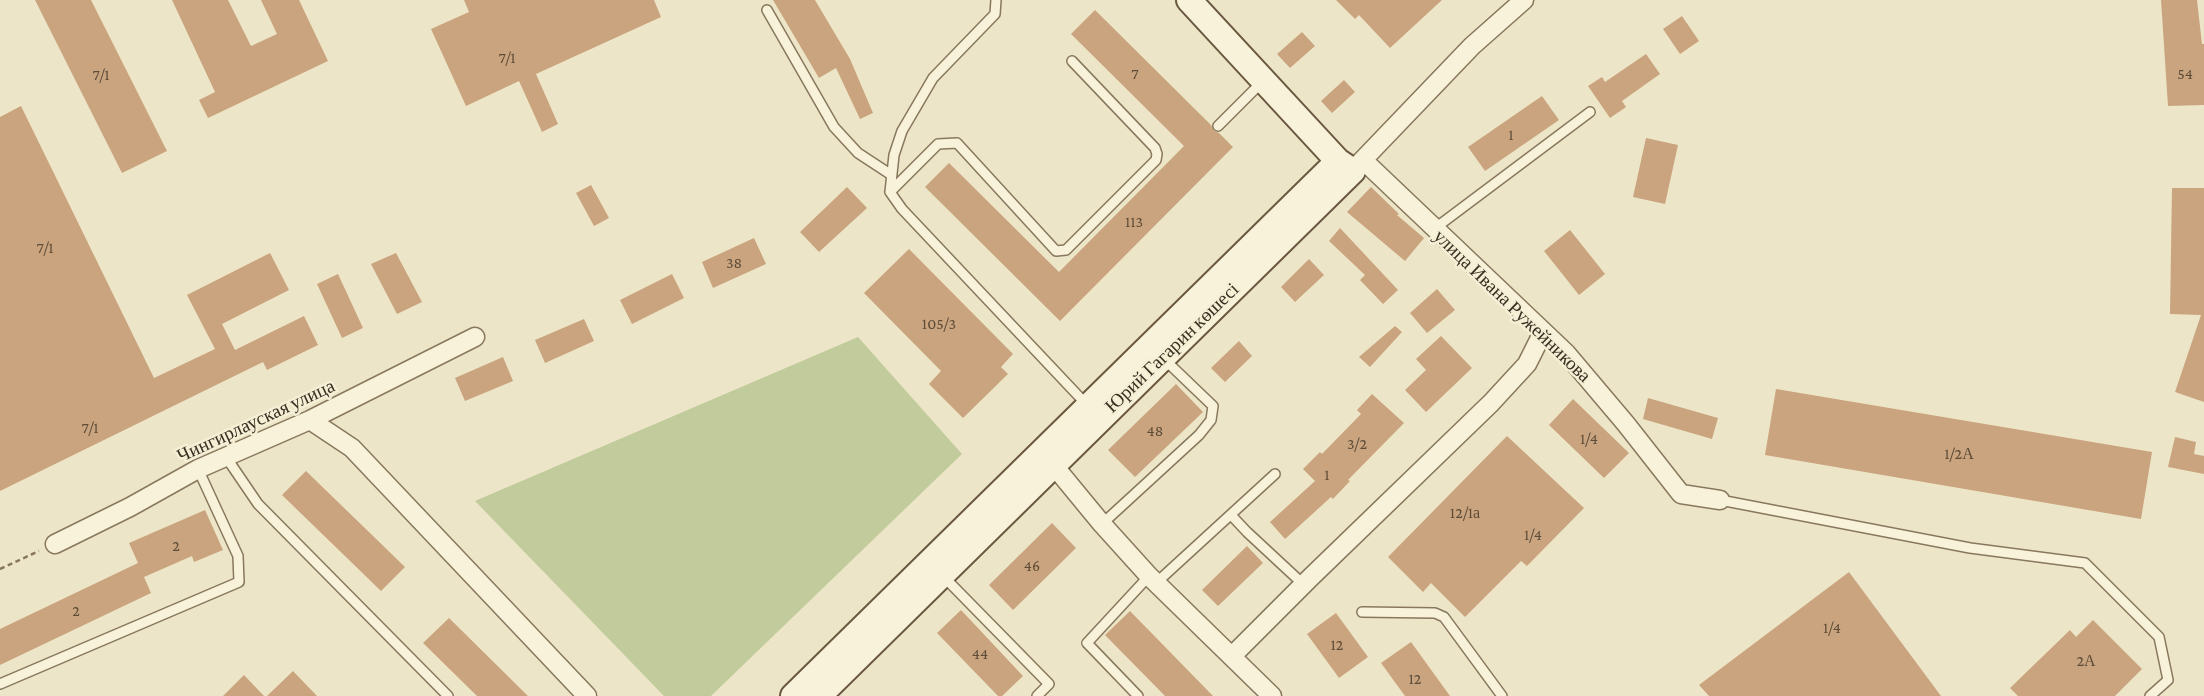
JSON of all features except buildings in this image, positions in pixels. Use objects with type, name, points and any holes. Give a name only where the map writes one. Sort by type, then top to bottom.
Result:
[{"type":"main road","points":[[1189,0],[1263,80],[1351,164]]},
{"type":"main road","name":"Юрий Гагарин көшесі","points":[[793,696],[930,563],[1047,458],[1351,164]]},
{"type":"main road","name":"Юрий Гагарин көшесі","points":[[819,696],[943,576],[1047,458]]},
{"type":"street","name":"Юрий Гагарин көшесі","points":[[1351,164],[1472,46],[1524,0]]},
{"type":"street","name":"улица Ивана Ружейникова","points":[[1351,164],[1434,229],[1566,353],[1681,494],[1720,500]]},
{"type":"street","points":[[1232,656],[1527,364],[1543,332]]},
{"type":"street","name":"Чингирлауская улица","points":[[55,544],[198,469],[310,420],[475,337]]},
{"type":"street","points":[[310,420],[352,448],[587,696]]},
{"type":"street","points":[[1047,458],[1102,524],[1153,579],[1272,696]]},
{"type":"lane","points":[[996,0],[995,14],[933,78],[902,131],[890,174],[890,192],[902,209],[1094,412]]},
{"type":"lane","points":[[767,10],[834,127],[858,153],[890,174]]},
{"type":"lane","points":[[890,192],[938,144],[957,143],[1056,251],[1066,250],[1156,160],[1157,154],[1155,148],[1072,61]]},
{"type":"lane","points":[[1218,126],[1263,80]]},
{"type":"lane","points":[[1434,229],[1590,113]]},
{"type":"lane","points":[[1102,524],[1199,435],[1211,420],[1213,406],[1156,351]]},
{"type":"lane","points":[[226,457],[258,504],[448,696]]},
{"type":"lane","points":[[0,684],[239,582],[238,556],[198,469]]},
{"type":"lane","points":[[1138,696],[1087,643],[1153,579],[1275,474]]},
{"type":"lane","points":[[1720,500],[1970,548],[2085,563],[2159,637],[2168,680],[2150,696]]},
{"type":"lane","points":[[1231,514],[1247,533],[1303,584]]},
{"type":"lane","points":[[943,576],[1049,684],[1037,696]]},
{"type":"lane","points":[[1362,612],[1435,613],[1444,617],[1502,696]]},
{"type":"path","points":[[0,569],[55,544]]},
{"type":"green space","points":[[858,337],[962,454],[711,696],[664,696],[475,501]]}]
